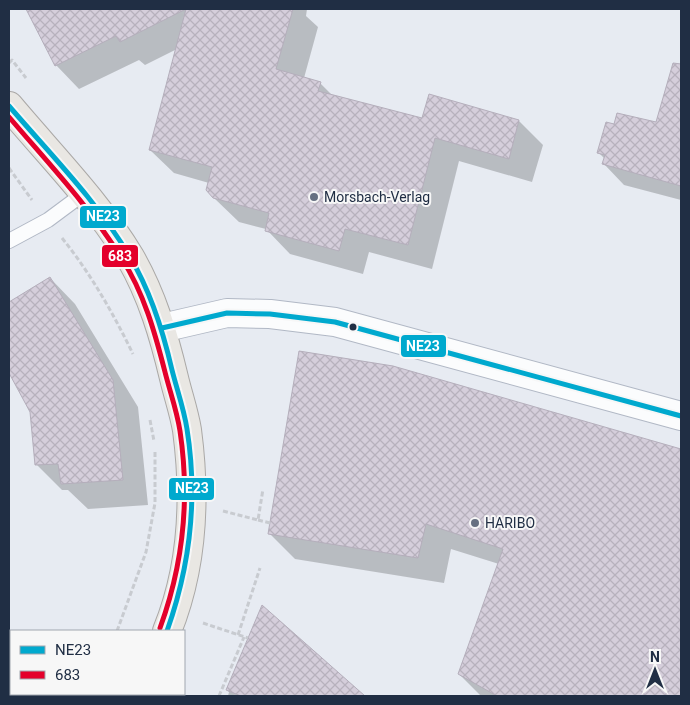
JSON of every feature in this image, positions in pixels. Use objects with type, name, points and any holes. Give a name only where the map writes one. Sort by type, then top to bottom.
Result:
[{"type":"main road","points":[[9,106],[84,194],[130,258],[162,328],[186,428],[192,508],[183,581],[167,630]]},
{"type":"street","points":[[162,328],[227,313],[270,314],[335,322],[681,416]]},
{"type":"lane","points":[[9,241],[48,220],[84,194]]},
{"type":"path","points":[[9,56],[12,60]]},
{"type":"path","points":[[9,168],[84,266],[115,316],[136,360]]},
{"type":"path","points":[[117,630],[146,552],[155,503],[155,447],[149,418]]},
{"type":"path","points":[[258,520],[263,489]]},
{"type":"path","points":[[218,510],[270,523]]},
{"type":"path","points":[[238,635],[260,568]]},
{"type":"path","points":[[195,620],[246,638],[219,696]]},
{"type":"building","points":[[26,9],[186,9],[120,42],[116,36],[55,66]]},
{"type":"building","points":[[186,9],[293,9],[276,69],[321,82],[318,91],[422,118],[429,94],[519,120],[509,159],[435,138],[408,245],[345,229],[339,251],[265,231],[269,213],[213,198],[206,190],[212,167],[149,150]]},
{"type":"building","points":[[673,63],[681,64],[681,186],[602,164],[605,155],[597,153],[606,122],[614,124],[617,113],[656,122]]},
{"type":"building","points":[[50,277],[113,380],[123,480],[61,484],[58,464],[35,465],[30,412],[9,373],[9,302]]},
{"type":"building","name":"HARIBO","points":[[299,351],[393,366],[681,449],[681,696],[497,696],[458,674],[503,549],[426,524],[418,558],[268,534]]},
{"type":"building","points":[[262,605],[365,696],[241,696],[226,690]]},
{"type":"transit line","name":"NE23","points":[[9,106],[73,179],[117,236],[144,284],[160,326],[186,422],[192,481],[190,532],[186,557],[167,630]]},
{"type":"transit line","name":"683","points":[[9,117],[68,186],[110,240],[137,286],[157,343],[179,424],[184,481],[184,506],[179,556],[168,604],[160,628]]},
{"type":"transit line","name":"NE23","points":[[162,328],[227,313],[270,314],[335,322],[681,416]]},
{"type":"place","name":"Morsbach-Verlag","points":[[314,197]]},
{"type":"place","name":"HARIBO","points":[[475,523]]}]
